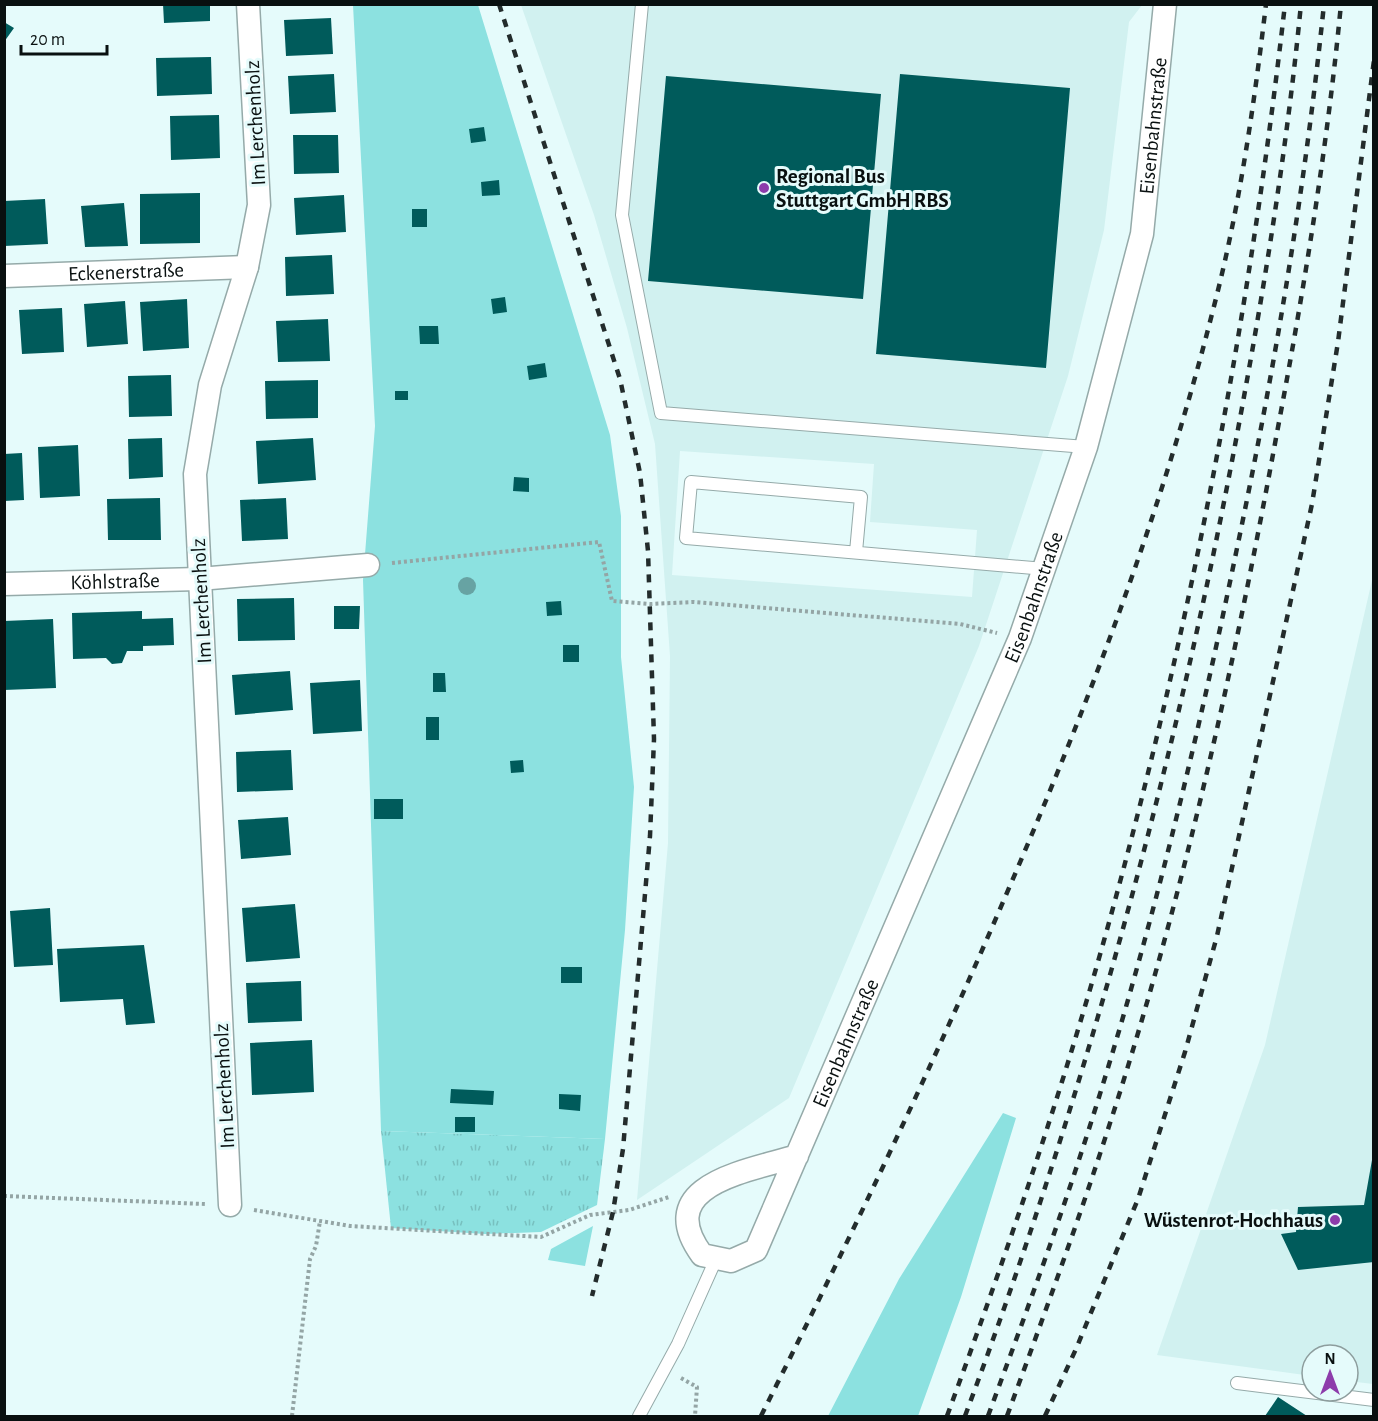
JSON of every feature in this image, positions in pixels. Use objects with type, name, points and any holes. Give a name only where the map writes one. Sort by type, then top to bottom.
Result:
[{"type":"street","name":"Im Lerchenholz","points":[[230,1205],[195,474],[210,385],[247,267],[259,205],[248,4]]},
{"type":"street","name":"Eisenbahnstraße","points":[[716,1258],[731,1261],[756,1250],[1020,638],[1045,569],[1086,447],[1142,234],[1160,5]]},
{"type":"street","name":"Eckenerstraße","points":[[4,276],[247,267]]},
{"type":"street","name":"Köhlstraße","points":[[4,584],[199,579],[368,565]]},
{"type":"street","points":[[716,1258],[702,1255],[690,1238],[688,1215],[694,1198],[716,1180],[797,1156]]},
{"type":"lane","points":[[642,4],[622,215],[661,413],[1086,447]]},
{"type":"lane","points":[[856,552],[861,497],[691,482],[686,538],[1045,569]]},
{"type":"lane","points":[[639,1416],[678,1344],[716,1258]]},
{"type":"lane","points":[[1237,1383],[1374,1400]]},
{"type":"path","points":[[368,565],[599,542],[612,601],[650,604],[694,602],[960,624],[1020,638]]},
{"type":"path","points":[[4,1197],[230,1205],[350,1226],[542,1238],[590,1215],[629,1210],[664,1196],[694,1198]]},
{"type":"path","points":[[292,1416],[310,1260],[316,1246],[320,1221]]},
{"type":"path","points":[[695,1416],[697,1387]]},
{"type":"shaded area","points":[[521,5],[1142,5],[1129,22],[1104,230],[1068,376],[979,646],[789,1098],[637,1200],[668,843],[670,656],[655,444],[627,328],[594,215]],"holes":[[[680,451],[874,464],[870,522],[977,530],[972,597],[672,575]]]},
{"type":"shaded area","points":[[1373,576],[1373,1384],[1360,1382],[1360,1343],[1300,1343],[1300,1374],[1157,1355],[1265,1045]]},
{"type":"green space","points":[[353,5],[478,5],[610,435],[621,516],[621,657],[634,787],[625,930],[605,1139],[381,1131],[363,580],[375,426]]},
{"type":"green space","points":[[1003,1113],[1016,1118],[961,1297],[918,1416],[828,1416],[899,1279]]},
{"type":"green space","points":[[381,1131],[605,1139],[597,1205],[541,1232],[485,1234],[391,1228]]},
{"type":"green space","points":[[593,1226],[585,1266],[548,1260],[551,1249]]},
{"type":"building","points":[[163,4],[210,4],[210,21],[164,23]]},
{"type":"building","points":[[331,18],[333,54],[286,56],[284,20]]},
{"type":"building","points":[[4,22],[14,28],[4,42]]},
{"type":"building","points":[[211,57],[212,94],[157,96],[156,58]]},
{"type":"building","points":[[334,74],[336,112],[290,114],[288,76]]},
{"type":"building","points":[[900,74],[1070,88],[1046,368],[876,354]]},
{"type":"building","name":"Regional Bus Stuttgart GmbH RBS","points":[[666,76],[881,94],[863,299],[648,281]]},
{"type":"building","points":[[219,115],[220,158],[171,160],[170,116]]},
{"type":"building","points":[[484,127],[486,141],[471,143],[469,129]]},
{"type":"building","points":[[293,135],[338,135],[339,173],[294,174]]},
{"type":"building","points":[[499,180],[500,195],[482,196],[481,182]]},
{"type":"building","points":[[200,193],[200,243],[140,244],[140,194]]},
{"type":"building","points":[[344,195],[346,232],[296,235],[294,198]]},
{"type":"building","points":[[45,199],[48,244],[4,246],[4,201]]},
{"type":"building","points":[[124,203],[128,246],[85,247],[81,206]]},
{"type":"building","points":[[412,209],[427,209],[427,227],[412,227]]},
{"type":"building","points":[[332,255],[334,294],[286,296],[285,257]]},
{"type":"building","points":[[505,297],[507,312],[493,314],[491,299]]},
{"type":"building","points":[[187,299],[189,348],[143,351],[140,302]]},
{"type":"building","points":[[125,301],[128,344],[87,347],[84,304]]},
{"type":"building","points":[[62,308],[64,352],[22,354],[19,310]]},
{"type":"building","points":[[328,319],[330,361],[278,362],[276,321]]},
{"type":"building","points":[[419,326],[438,326],[439,344],[420,344]]},
{"type":"building","points":[[545,363],[547,377],[529,380],[527,366]]},
{"type":"building","points":[[171,375],[172,416],[129,417],[128,376]]},
{"type":"building","points":[[318,380],[318,418],[266,419],[265,381]]},
{"type":"building","points":[[395,391],[408,391],[408,400],[395,400]]},
{"type":"building","points":[[162,438],[163,477],[129,479],[128,439]]},
{"type":"building","points":[[313,438],[316,480],[258,484],[256,441]]},
{"type":"building","points":[[78,445],[80,496],[40,498],[38,447]]},
{"type":"building","points":[[22,453],[24,500],[4,501],[4,454]]},
{"type":"building","points":[[514,477],[529,478],[529,492],[513,491]]},
{"type":"building","points":[[160,498],[161,540],[108,540],[107,499]]},
{"type":"building","points":[[286,498],[288,539],[242,541],[240,500]]},
{"type":"building","points":[[294,598],[295,640],[238,641],[237,599]]},
{"type":"building","points":[[561,601],[562,615],[547,616],[546,602]]},
{"type":"building","points":[[334,606],[360,606],[359,629],[334,629]]},
{"type":"building","points":[[142,611],[142,619],[173,618],[174,645],[143,646],[143,651],[127,651],[122,663],[112,664],[106,658],[73,659],[72,613]]},
{"type":"building","points":[[53,619],[56,688],[4,690],[4,621]]},
{"type":"building","points":[[563,645],[579,645],[579,662],[563,662]]},
{"type":"building","points":[[290,671],[293,710],[235,715],[232,675]]},
{"type":"building","points":[[433,673],[445,673],[446,692],[433,692]]},
{"type":"building","points":[[360,680],[362,731],[313,734],[310,683]]},
{"type":"building","points":[[426,717],[439,717],[439,740],[426,740]]},
{"type":"building","points":[[291,750],[293,790],[237,792],[236,752]]},
{"type":"building","points":[[523,760],[524,772],[511,773],[510,761]]},
{"type":"building","points":[[374,799],[403,799],[403,819],[374,819]]},
{"type":"building","points":[[288,817],[291,855],[241,859],[238,820]]},
{"type":"building","points":[[295,904],[300,958],[246,962],[242,908]]},
{"type":"building","points":[[50,908],[53,965],[14,967],[10,911]]},
{"type":"building","points":[[144,945],[155,1023],[126,1025],[123,999],[60,1002],[57,949]]},
{"type":"building","points":[[561,967],[582,967],[582,983],[561,983]]},
{"type":"building","points":[[301,981],[302,1021],[248,1023],[246,983]]},
{"type":"building","points":[[312,1040],[314,1092],[252,1095],[250,1043]]},
{"type":"building","points":[[451,1089],[494,1091],[493,1105],[450,1103]]},
{"type":"building","points":[[559,1094],[581,1095],[580,1111],[559,1109]]},
{"type":"building","points":[[455,1117],[475,1117],[475,1132],[455,1132]]},
{"type":"building","name":"Wüstenrot-Hochhaus","points":[[1372,1160],[1374,1262],[1298,1270],[1281,1234],[1296,1232],[1298,1207],[1364,1205]]},
{"type":"building","points":[[1278,1397],[1307,1416],[1265,1416]]},
{"type":"railway","points":[[499,4],[620,379],[640,473],[648,551],[654,739],[650,836],[623,1149],[613,1212],[592,1296]]},
{"type":"railway","points":[[761,1416],[948,1027],[1066,752],[1121,607],[1171,460],[1222,273],[1245,158],[1266,4]]},
{"type":"railway","points":[[947,1416],[1010,1241],[1068,1063],[1103,944],[1163,712],[1213,478],[1234,360],[1270,123],[1285,4]]},
{"type":"railway","points":[[965,1416],[1010,1292],[1051,1168],[1127,916],[1160,789],[1218,532],[1243,402],[1276,204],[1301,4]]},
{"type":"railway","points":[[988,1416],[1056,1227],[1115,1044],[1154,905],[1206,694],[1276,349],[1308,142],[1324,4]]},
{"type":"railway","points":[[1007,1416],[1074,1232],[1111,1120],[1161,952],[1205,782],[1243,610],[1296,330],[1321,168],[1341,4]]},
{"type":"railway","points":[[1045,1416],[1076,1349],[1138,1199],[1185,1052],[1217,936],[1312,504],[1338,342],[1374,60]]},
{"type":"place","name":"Regional Bus Stuttgart GmbH RBS","points":[[764,188]]},
{"type":"place","name":"Wüstenrot-Hochhaus","points":[[1335,1220]]}]
